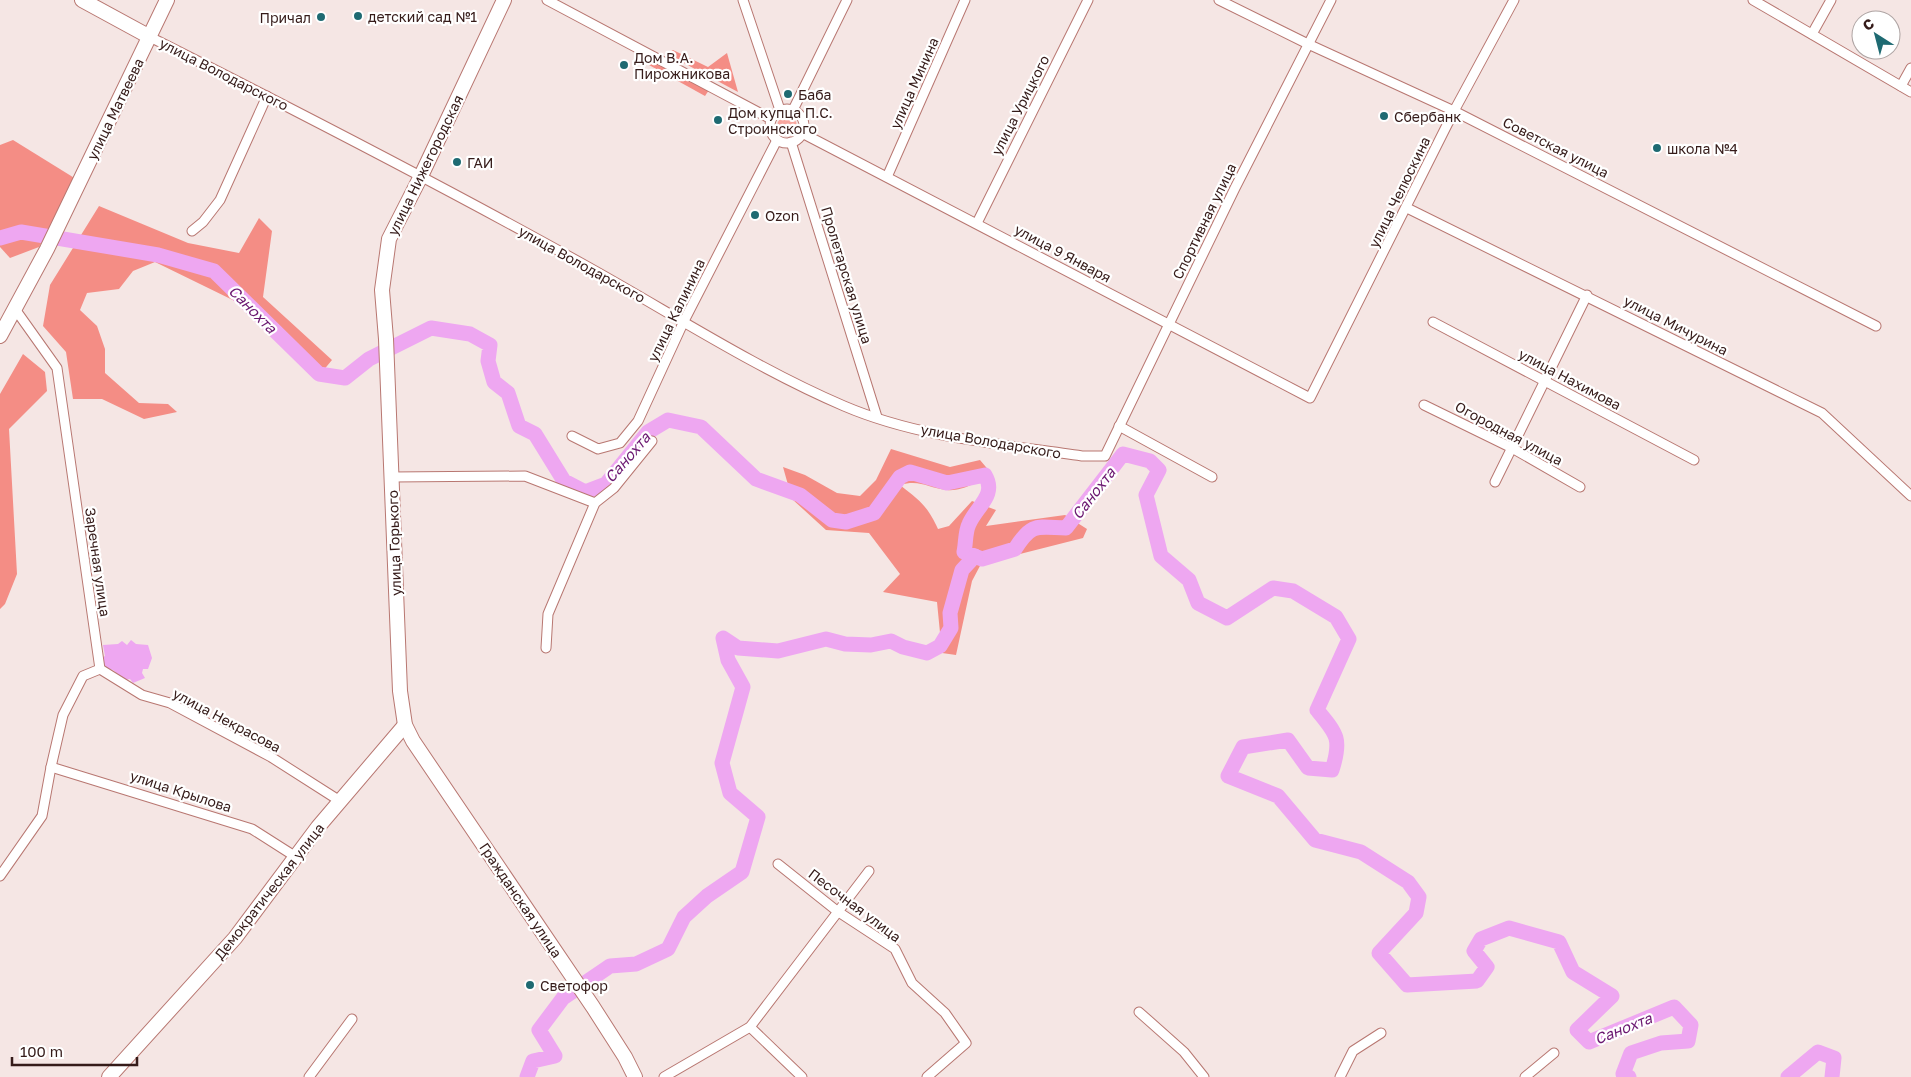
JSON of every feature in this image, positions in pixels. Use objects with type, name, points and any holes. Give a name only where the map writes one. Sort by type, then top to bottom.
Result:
[{"type":"street","name":"улица Володарского","points":[[82,0],[150,37],[421,176],[766,367],[845,406],[940,435],[1082,456],[1105,456]]},
{"type":"street","name":"улица Матвеева","points":[[0,336],[63,217],[167,0]]},
{"type":"street","name":"улица Нижегородская","points":[[387,360],[382,290],[389,238],[421,176],[504,0]]},
{"type":"street","points":[[547,0],[771,119]]},
{"type":"street","points":[[743,0],[780,110]]},
{"type":"street","points":[[793,110],[847,0]]},
{"type":"street","name":"улица Минина","points":[[887,177],[965,0]]},
{"type":"street","name":"улица Урицкого","points":[[977,223],[1088,0]]},
{"type":"street","name":"Советская улица","points":[[1219,0],[1308,44],[1454,110],[1876,326]]},
{"type":"street","name":"Спортивная улица","points":[[1105,456],[1168,324],[1331,0]]},
{"type":"street","name":"улица Челюскина","points":[[1310,398],[1407,208],[1454,110],[1514,0]]},
{"type":"street","points":[[1752,0],[1911,92]]},
{"type":"street","points":[[1812,34],[1831,0]]},
{"type":"street","points":[[1901,86],[1911,68]]},
{"type":"street","points":[[192,231],[203,222],[220,200],[267,96]]},
{"type":"street","points":[[780,110],[798,112],[804,122],[802,133],[791,142],[778,140],[770,129],[771,119],[780,110]]},
{"type":"street","name":"улица 9 Января","points":[[802,133],[1310,398]]},
{"type":"street","name":"улица Калинина","points":[[572,436],[598,450],[620,443],[638,421],[684,321],[778,140]]},
{"type":"street","name":"Пролетарская улица","points":[[791,142],[877,417]]},
{"type":"street","name":"улица Мичурина","points":[[1407,208],[1587,295],[1822,413],[1911,496]]},
{"type":"street","points":[[1496,482],[1587,295]]},
{"type":"street","name":"Заречная улица","points":[[15,309],[57,368],[100,668]]},
{"type":"street","name":"улица Нахимова","points":[[1433,322],[1694,460]]},
{"type":"street","name":"улица Горького","points":[[387,360],[400,691],[405,725]]},
{"type":"street","name":"Огородная улица","points":[[1424,405],[1512,448],[1580,487]]},
{"type":"street","points":[[1119,426],[1212,477]]},
{"type":"street","points":[[546,648],[548,614],[595,503],[614,488],[652,441]]},
{"type":"street","points":[[392,477],[525,476],[595,503]]},
{"type":"street","points":[[0,876],[42,816],[51,767],[64,715],[83,676],[100,668]]},
{"type":"street","name":"улица Некрасова","points":[[100,668],[142,695],[170,703],[271,757],[340,801]]},
{"type":"street","name":"Демократическая улица","points":[[109,1077],[235,938],[340,801],[405,725]]},
{"type":"street","name":"Гражданская улица","points":[[405,725],[413,740],[625,1057],[635,1077]]},
{"type":"street","name":"улица Крылова","points":[[51,767],[252,829],[296,857]]},
{"type":"street","name":"Песочная улица","points":[[778,864],[836,912],[895,949],[912,983],[945,1013],[966,1043],[927,1077]]},
{"type":"street","points":[[664,1077],[750,1027],[869,871]]},
{"type":"street","points":[[1139,1012],[1184,1052],[1204,1077]]},
{"type":"street","points":[[309,1077],[352,1019]]},
{"type":"street","points":[[750,1027],[802,1077]]},
{"type":"street","points":[[1340,1077],[1353,1051],[1381,1033]]},
{"type":"street","points":[[1525,1077],[1554,1053]]},
{"type":"shaded area","points":[[673,50],[708,67],[727,53],[738,92],[667,54]]},
{"type":"shaded area","points":[[643,56],[709,90],[705,96],[649,65]]},
{"type":"shaded area","points":[[787,116],[794,119],[797,126],[794,133],[787,136],[780,133],[777,126],[780,119]]},
{"type":"shaded area","points":[[13,140],[76,179],[39,247],[10,258],[0,247],[0,145]]},
{"type":"shaded area","points":[[99,206],[188,243],[239,253],[259,218],[272,231],[263,297],[332,360],[317,378],[245,306],[155,262],[133,271],[119,289],[87,293],[80,310],[97,326],[105,349],[105,373],[139,403],[168,404],[177,412],[144,419],[102,399],[73,399],[66,352],[43,326],[50,285]]},
{"type":"shaded area","points":[[23,354],[45,372],[47,391],[9,429],[17,574],[5,604],[0,609],[0,394]]},
{"type":"shaded area","points":[[891,449],[950,467],[980,460],[991,473],[970,485],[952,490],[940,489],[919,483],[900,485],[922,504],[938,529],[949,526],[972,501],[996,510],[986,526],[1065,515],[1087,529],[1083,538],[981,564],[972,581],[956,655],[942,653],[937,602],[883,592],[900,574],[869,533],[826,530],[792,499],[783,467],[805,475],[837,493],[860,496],[876,480]]},
{"type":"shaded area","points":[[131,640],[136,644],[148,645],[152,658],[148,669],[143,669],[142,673],[145,678],[133,683],[130,679],[125,680],[113,670],[104,668],[102,658],[105,656],[103,645],[118,644],[122,641],[127,645]]},
{"type":"waterway","name":"Санохта","points":[[0,238],[21,232],[158,255],[214,271],[319,374],[345,378],[369,359],[431,328],[470,334],[490,345],[488,361],[494,382],[508,393],[519,426],[535,434],[564,481],[585,492],[606,484],[648,432],[668,420],[701,427],[756,479],[800,495],[832,520],[846,522],[874,513],[900,477],[910,472],[947,483],[985,475],[989,489],[968,527],[964,552],[982,559],[1015,549],[1026,534],[1036,528],[1066,528],[1123,454],[1150,461],[1159,470],[1146,495],[1161,556],[1189,580],[1198,603],[1227,618],[1273,588],[1293,591],[1336,617],[1349,639],[1317,710],[1336,737],[1337,751],[1332,770],[1308,768],[1288,740],[1243,747],[1228,776],[1278,796],[1315,840],[1361,852],[1408,882],[1419,897],[1416,913],[1379,953],[1407,985],[1477,981],[1487,967],[1474,951],[1481,939],[1509,928],[1559,942],[1573,972],[1612,996],[1577,1030],[1589,1042],[1674,1007],[1691,1025],[1688,1041],[1661,1043],[1631,1053],[1623,1074],[1629,1077]]},
{"type":"waterway","points":[[527,1077],[533,1061],[555,1056],[539,1030],[563,998],[610,966],[636,964],[668,949],[684,917],[707,896],[742,872],[758,817],[730,793],[722,763],[743,687],[728,660],[723,638],[738,648],[778,651],[826,639],[845,644],[871,645],[891,641],[903,647],[927,653],[940,646],[951,628],[950,613],[962,570],[975,556]]},
{"type":"waterway","name":"Санохта","points":[[1788,1077],[1818,1052],[1834,1058],[1832,1077]]},
{"type":"place","name":"детский сад №1","points":[[358,16]]},
{"type":"place","name":"Причал","points":[[321,17]]},
{"type":"place","name":"Дом В.А. Пирожникова","points":[[624,65]]},
{"type":"place","name":"Баба","points":[[788,94]]},
{"type":"place","name":"Сбербанк","points":[[1384,116]]},
{"type":"place","name":"Дом купца П.С. Строинского","points":[[718,120]]},
{"type":"place","name":"школа №4","points":[[1657,148]]},
{"type":"place","name":"ГАИ","points":[[457,162]]},
{"type":"place","name":"Ozon","points":[[755,215]]},
{"type":"place","name":"Светофор","points":[[530,985]]}]
